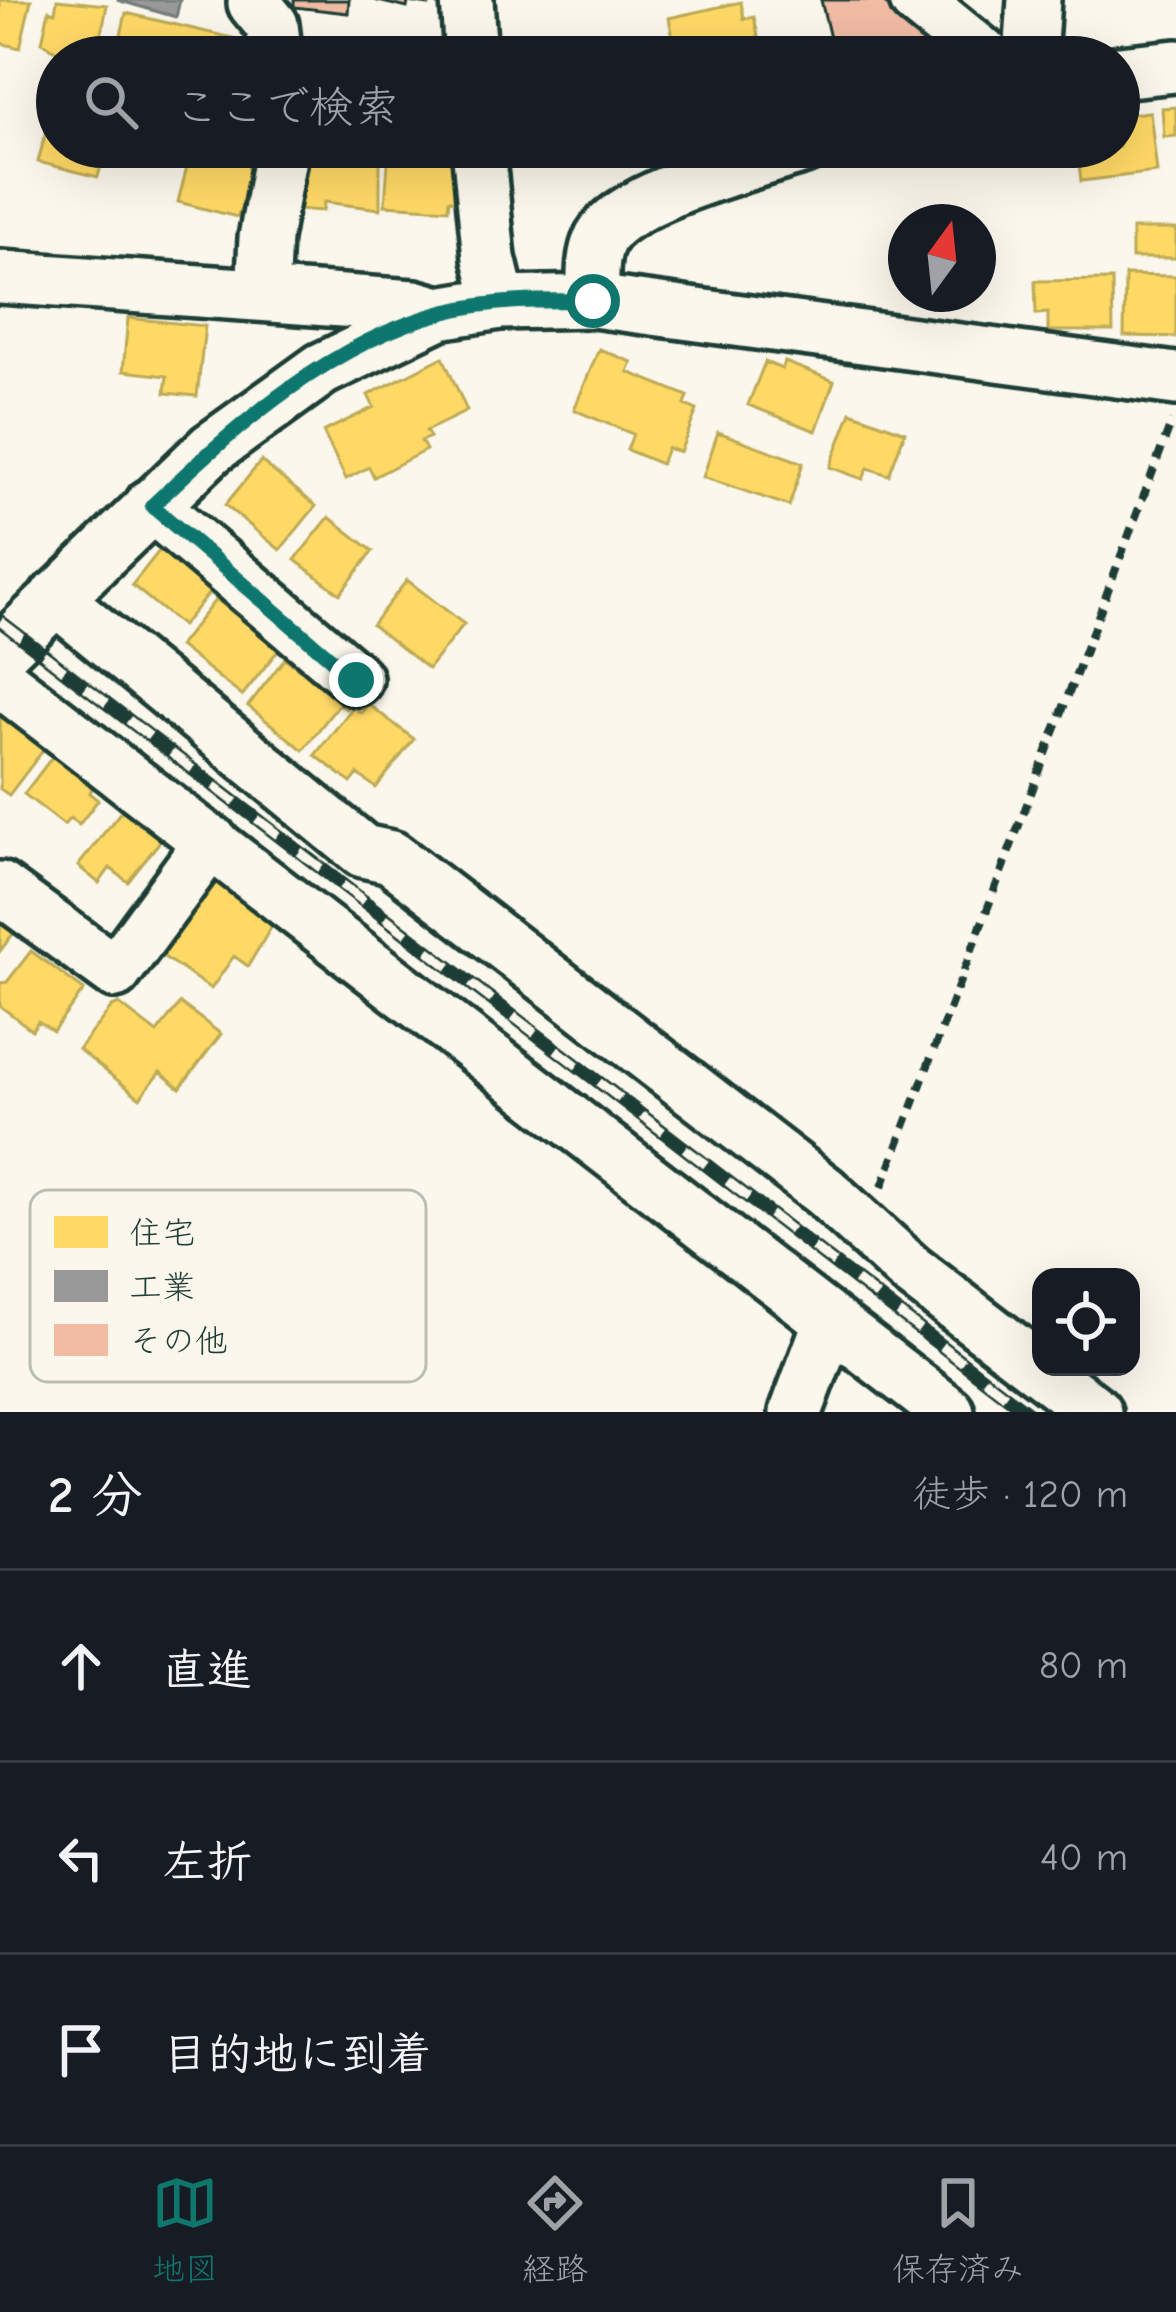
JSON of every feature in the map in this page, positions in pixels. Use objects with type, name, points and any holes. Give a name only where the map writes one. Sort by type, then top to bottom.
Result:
[{"type":"street","points":[[467,0],[470,36]]},
{"type":"street","points":[[916,0],[960,36]]},
{"type":"street","points":[[1031,36],[1034,0]]},
{"type":"street","points":[[254,3],[272,25],[273,36]]},
{"type":"street","points":[[1140,69],[1176,65]]},
{"type":"street","points":[[262,295],[278,168]]},
{"type":"street","points":[[480,168],[489,258],[500,303]]},
{"type":"street","points":[[593,301],[598,240],[610,225],[672,192],[742,168]]},
{"type":"street","points":[[0,278],[414,306],[440,313]]},
{"type":"street","points":[[0,653],[211,449],[308,378],[440,313],[500,303],[593,301],[1176,379]]},
{"type":"street","points":[[152,506],[356,680]]},
{"type":"street","points":[[55,598],[363,851],[392,857],[1095,1412]]},
{"type":"street","points":[[0,680],[948,1412]]},
{"type":"street","points":[[0,888],[115,972],[211,841]]},
{"type":"street","points":[[796,1412],[830,1321]]},
{"type":"path","points":[[867,1228],[1176,410]]},
{"type":"building: 住宅","points":[[0,0],[31,0],[20,48],[0,43]]},
{"type":"building: 住宅","points":[[57,0],[107,5],[101,36],[43,36],[49,10],[55,12]]},
{"type":"building: 住宅","points":[[741,2],[744,19],[754,17],[758,36],[673,36],[669,18]]},
{"type":"building: 住宅","points":[[126,13],[224,36],[121,36]]},
{"type":"building: 住宅","points":[[1176,107],[1176,136],[1164,137],[1162,108]]},
{"type":"building: 住宅","points":[[1150,112],[1157,172],[1081,181],[1079,168],[1140,168],[1140,113]]},
{"type":"building: 住宅","points":[[62,168],[100,168],[98,177]]},
{"type":"building: 住宅","points":[[187,168],[261,168],[237,217],[178,202]]},
{"type":"building: 住宅","points":[[298,168],[380,168],[380,209],[324,202],[323,211],[293,209]]},
{"type":"building: 住宅","points":[[388,168],[472,168],[470,202],[449,200],[448,209],[385,205]]},
{"type":"building: 住宅","points":[[1132,229],[1176,229],[1176,258],[1132,258]]},
{"type":"building: 住宅","points":[[1125,275],[1176,276],[1176,337],[1124,336]]},
{"type":"building: 住宅","points":[[1112,280],[1113,331],[1048,331],[1048,313],[1036,314],[1035,281]]},
{"type":"building: 住宅","points":[[128,318],[205,326],[197,396],[165,393],[167,376],[123,371]]},
{"type":"building: 住宅","points":[[599,349],[632,362],[628,372],[688,396],[685,405],[697,410],[680,452],[667,448],[661,464],[627,450],[633,434],[574,410]]},
{"type":"building: 住宅","points":[[443,357],[467,411],[426,431],[430,437],[421,441],[426,450],[374,477],[369,467],[346,479],[323,432],[374,407],[368,395]]},
{"type":"building: 住宅","points":[[765,362],[782,369],[785,362],[834,381],[816,431],[748,405]]},
{"type":"building: 住宅","points":[[851,412],[905,432],[889,475],[868,468],[863,479],[830,467]]},
{"type":"building: 住宅","points":[[718,432],[803,463],[789,506],[703,477]]},
{"type":"building: 住宅","points":[[261,461],[316,506],[280,550],[225,505]]},
{"type":"building: 住宅","points":[[329,517],[373,551],[340,594],[295,560]]},
{"type":"building: 住宅","points":[[163,546],[214,587],[182,626],[132,585]]},
{"type":"building: 住宅","points":[[407,580],[464,624],[428,669],[372,625]]},
{"type":"building: 住宅","points":[[216,599],[279,649],[242,696],[179,646]]},
{"type":"building: 住宅","points":[[308,657],[357,695],[346,709],[339,704],[303,750],[248,706],[285,658],[299,669]]},
{"type":"building: 住宅","points":[[368,704],[414,739],[376,788],[358,774],[351,783],[315,755],[353,707],[361,713]]},
{"type":"building: 住宅","points":[[0,716],[44,749],[9,795],[0,789]]},
{"type":"building: 住宅","points":[[55,753],[96,784],[89,793],[98,800],[79,825],[70,818],[64,825],[24,794]]},
{"type":"building: 住宅","points":[[122,810],[161,840],[128,882],[110,868],[99,883],[78,866]]},
{"type":"building: 住宅","points":[[227,879],[278,916],[248,966],[234,956],[211,989],[161,955],[165,949],[159,945],[211,883]]},
{"type":"building: 住宅","points":[[0,918],[16,930],[0,951]]},
{"type":"building: 住宅","points":[[31,951],[84,990],[53,1031],[38,1021],[32,1030],[0,1006],[0,983],[7,982]]},
{"type":"building: 住宅","points":[[180,1003],[221,1034],[180,1088],[160,1072],[140,1098],[78,1049],[112,1007],[119,1004],[157,1033]]},
{"type":"building: 工業","points":[[117,0],[180,0],[176,17]]},
{"type":"building: その他","points":[[294,0],[349,0],[348,13],[294,7]]},
{"type":"building: その他","points":[[374,0],[429,0],[429,5],[408,2],[407,8]]},
{"type":"building: その他","points":[[821,0],[880,0],[931,36],[829,36]]},
{"type":"railway","points":[[0,621],[1027,1412]]},
{"type":"route","points":[[356,680],[152,506],[211,449],[322,369],[364,346],[440,313],[472,306],[593,301]]}]
